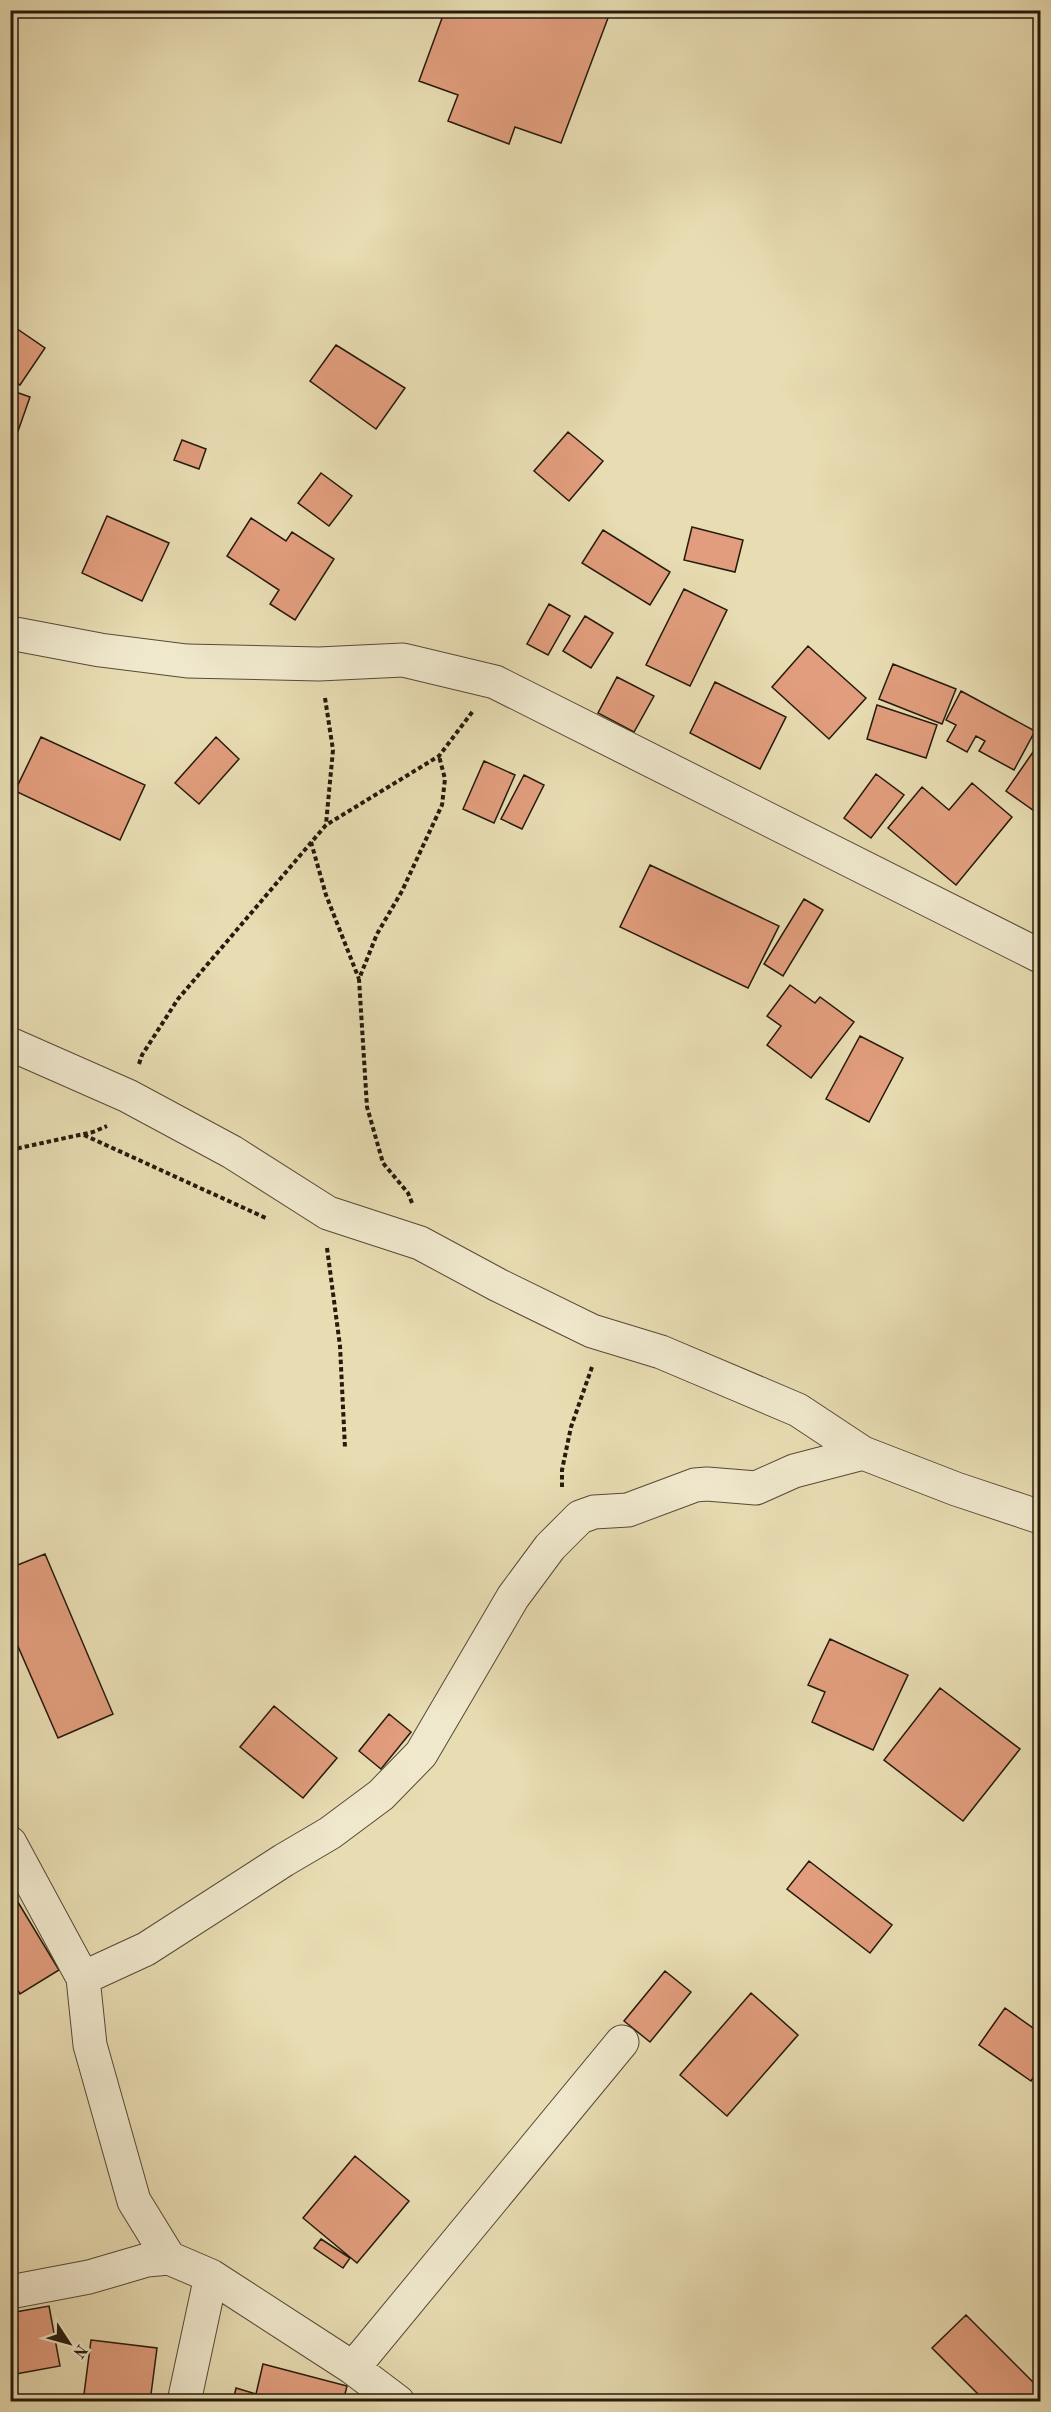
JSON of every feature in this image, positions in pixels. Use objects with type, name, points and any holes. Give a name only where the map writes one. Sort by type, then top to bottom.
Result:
[{"type":"street","points":[[10,633],[100,650],[187,661],[319,664],[403,660],[495,682],[1036,944]]},
{"type":"street","points":[[10,1044],[128,1096],[232,1152],[328,1213],[420,1243],[498,1285],[592,1331],[661,1352],[798,1410],[863,1453],[956,1489],[1041,1517]]},
{"type":"street","points":[[82,1978],[146,1949],[330,1833],[381,1795],[420,1754],[513,1597],[561,1534],[580,1517],[594,1512],[628,1510],[695,1485],[756,1488],[794,1471],[863,1453]]},
{"type":"street","points":[[10,1843],[82,1978],[90,2045],[134,2201],[169,2258]]},
{"type":"street","points":[[353,2368],[622,2042]]},
{"type":"street","points":[[10,2292],[89,2277],[147,2260],[169,2258],[210,2276],[353,2368],[398,2402]]},
{"type":"street","points":[[184,2402],[210,2276]]},
{"type":"path","points":[[319,664],[333,750],[326,825]]},
{"type":"path","points":[[10,1150],[99,1130],[113,1121],[128,1096],[142,1055],[178,999],[311,842],[326,825],[439,756],[495,682]]},
{"type":"path","points":[[359,980],[377,934],[411,873],[442,805],[444,779],[439,756]]},
{"type":"path","points":[[311,842],[326,895],[359,980],[367,1107],[383,1163],[408,1193],[412,1203],[420,1243]]},
{"type":"path","points":[[82,1134],[278,1223]]},
{"type":"path","points":[[328,1213],[321,1218],[330,1262],[340,1346],[345,1448]]},
{"type":"path","points":[[561,1534],[562,1470],[571,1427],[592,1370],[592,1331]]},
{"type":"building","points":[[445,10],[588,10],[608,18],[561,143],[515,127],[509,144],[448,121],[458,95],[419,81]]},
{"type":"building","points":[[10,324],[45,348],[20,385],[10,379]]},
{"type":"building","points":[[336,345],[405,388],[376,429],[310,381]]},
{"type":"building","points":[[10,390],[30,397],[10,454]]},
{"type":"building","points":[[568,432],[603,461],[569,501],[534,471]]},
{"type":"building","points":[[182,440],[206,449],[199,469],[174,460]]},
{"type":"building","points":[[321,473],[352,496],[329,526],[298,503]]},
{"type":"building","points":[[107,516],[169,543],[142,601],[82,573]]},
{"type":"building","points":[[251,518],[286,541],[292,532],[334,559],[295,620],[270,604],[279,590],[227,556]]},
{"type":"building","points":[[692,527],[743,540],[735,572],[684,560]]},
{"type":"building","points":[[603,530],[670,572],[650,605],[582,563]]},
{"type":"building","points":[[684,589],[727,610],[690,686],[646,665]]},
{"type":"building","points":[[549,604],[570,616],[548,655],[527,644]]},
{"type":"building","points":[[585,616],[613,633],[591,668],[563,651]]},
{"type":"building","points":[[808,646],[866,698],[829,739],[772,687]]},
{"type":"building","points":[[893,664],[956,689],[942,724],[879,699]]},
{"type":"building","points":[[617,677],[654,696],[634,732],[598,713]]},
{"type":"building","points":[[715,682],[786,717],[760,769],[690,733]]},
{"type":"building","points":[[961,691],[1035,731],[1014,770],[979,751],[985,741],[976,736],[967,752],[947,741],[956,725],[946,720]]},
{"type":"building","points":[[877,705],[937,725],[926,758],[867,739]]},
{"type":"building","points":[[41,737],[145,785],[120,840],[15,791]]},
{"type":"building","points":[[216,737],[239,759],[199,804],[175,783]]},
{"type":"building","points":[[1040,742],[1040,815],[1006,791]]},
{"type":"building","points":[[484,761],[515,775],[494,823],[463,809]]},
{"type":"building","points":[[876,774],[904,795],[871,838],[844,818]]},
{"type":"building","points":[[524,775],[544,785],[522,829],[501,819]]},
{"type":"building","points":[[972,783],[1012,817],[956,885],[888,828],[922,787],[949,810]]},
{"type":"building","points":[[650,865],[779,926],[748,988],[620,927]]},
{"type":"building","points":[[804,899],[823,910],[783,976],[764,964]]},
{"type":"building","points":[[790,985],[815,1003],[820,997],[854,1022],[811,1078],[767,1045],[781,1026],[767,1016]]},
{"type":"building","points":[[860,1036],[903,1058],[869,1122],[826,1099]]},
{"type":"building","points":[[45,1554],[113,1714],[58,1738],[10,1628],[10,1568]]},
{"type":"building","points":[[830,1639],[908,1675],[873,1750],[812,1722],[825,1692],[808,1685]]},
{"type":"building","points":[[940,1688],[1020,1749],[963,1821],[884,1760]]},
{"type":"building","points":[[274,1706],[337,1758],[303,1798],[240,1747]]},
{"type":"building","points":[[389,1714],[411,1732],[381,1769],[359,1751]]},
{"type":"building","points":[[809,1861],[892,1925],[870,1953],[787,1889]]},
{"type":"building","points":[[10,1889],[59,1970],[20,1994],[10,1977]]},
{"type":"building","points":[[665,1971],[691,1992],[650,2042],[624,2021]]},
{"type":"building","points":[[751,1993],[798,2035],[727,2116],[680,2075]]},
{"type":"building","points":[[1005,2008],[1040,2033],[1040,2068],[1031,2081],[979,2045]]},
{"type":"building","points":[[355,2156],[409,2201],[357,2263],[303,2218]]},
{"type":"building","points":[[321,2239],[350,2258],[343,2268],[314,2248]]},
{"type":"building","points":[[49,2306],[60,2366],[10,2375],[10,2313]]},
{"type":"building","points":[[966,2315],[1040,2389],[1040,2402],[986,2402],[932,2348]]},
{"type":"building","points":[[91,2340],[157,2348],[150,2402],[83,2402]]},
{"type":"building","points":[[263,2364],[347,2386],[343,2402],[233,2402],[236,2388],[256,2394]]}]
